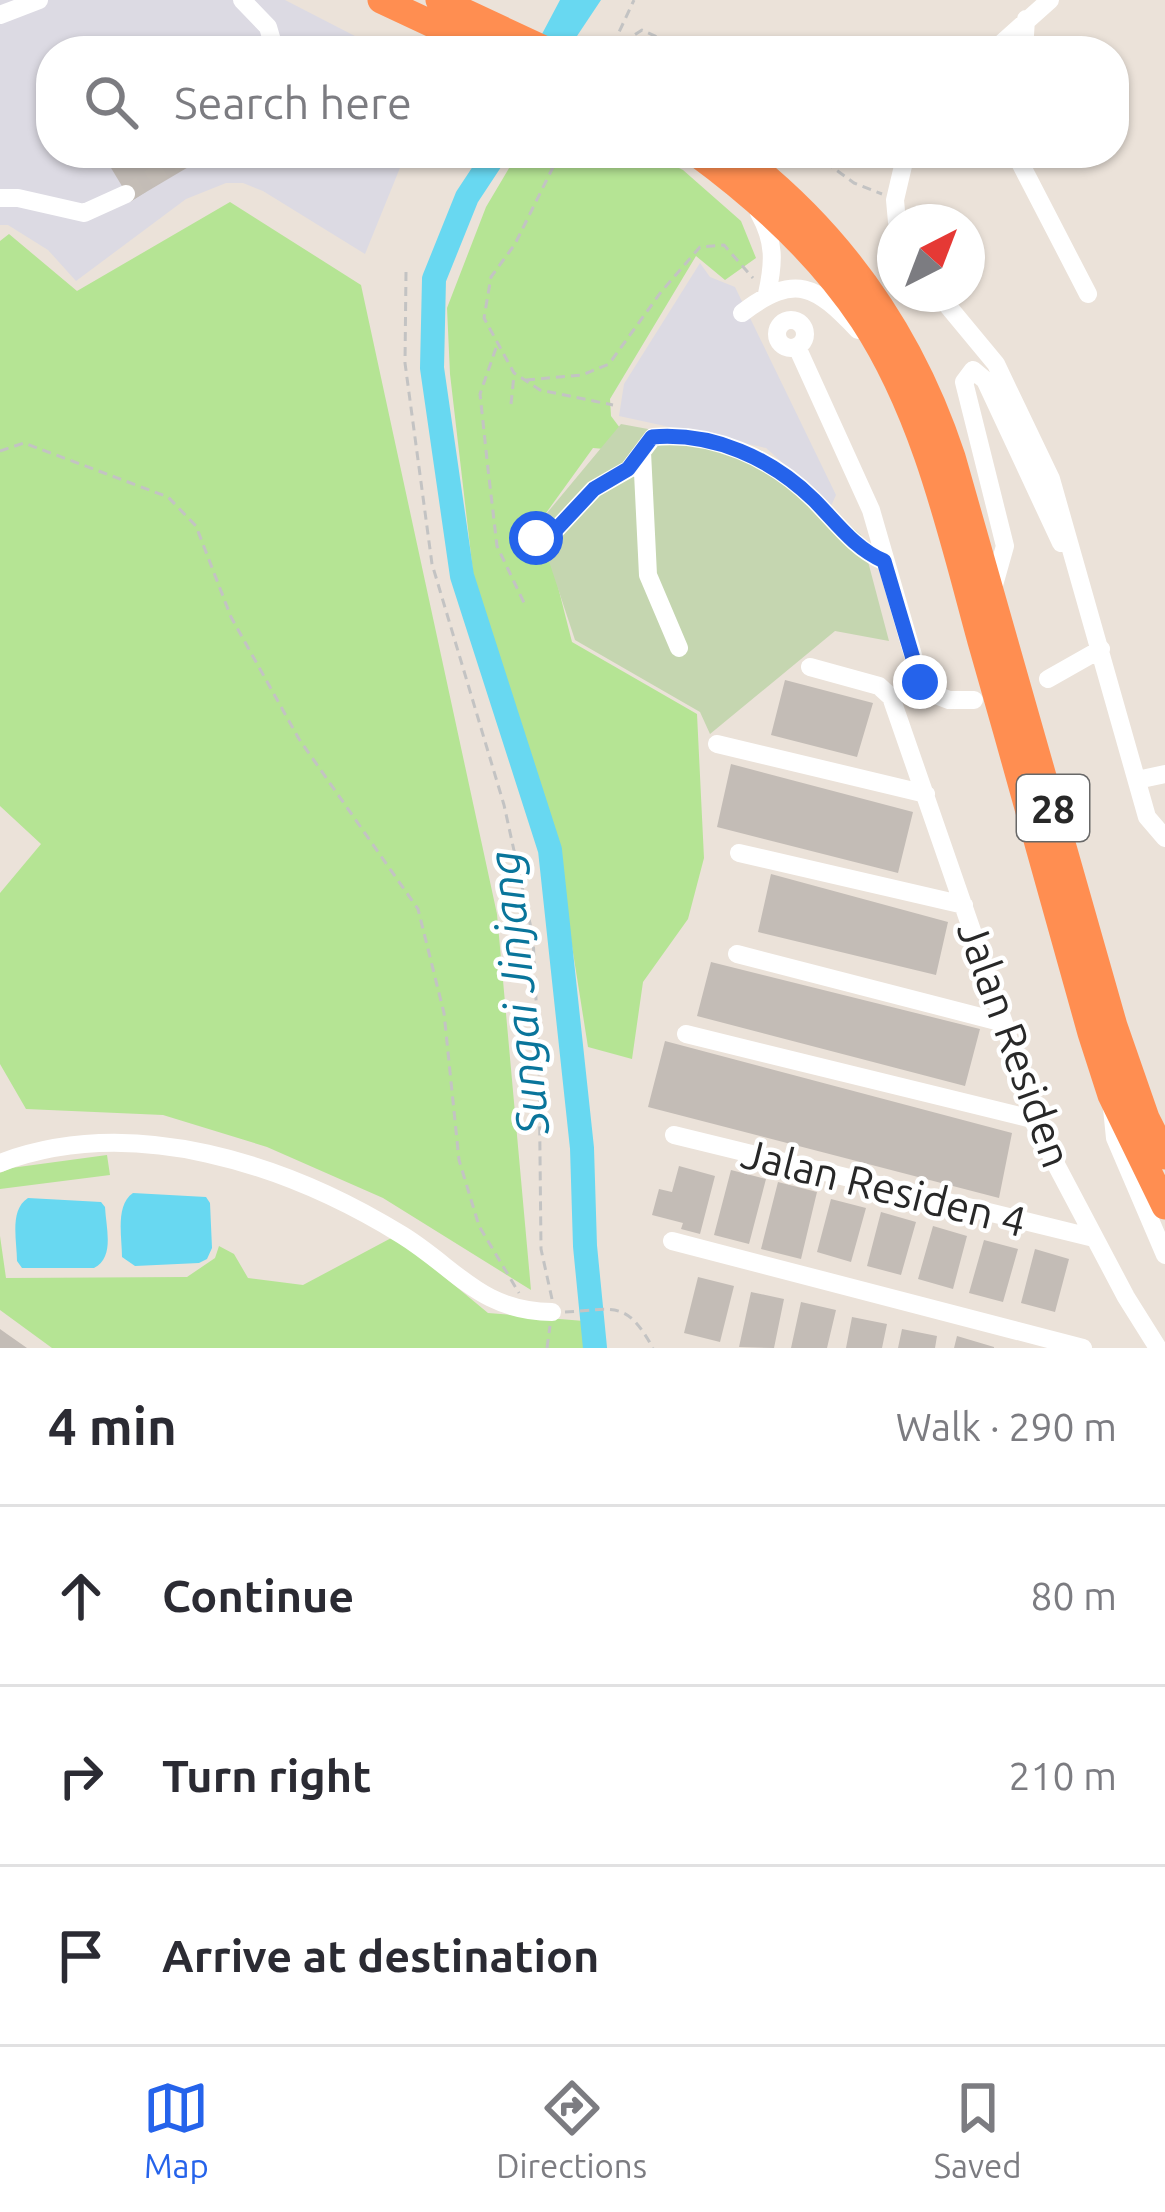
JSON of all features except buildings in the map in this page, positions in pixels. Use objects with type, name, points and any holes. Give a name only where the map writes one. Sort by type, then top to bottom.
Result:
[{"type":"highway","points":[[381,0],[443,11],[509,36]]},
{"type":"highway","points":[[443,11],[472,36]]},
{"type":"highway","name":"28","points":[[715,168],[810,252],[863,320],[886,360],[936,487],[1111,1095],[1165,1206]]},
{"type":"highway","name":"28","points":[[753,168],[829,237],[883,307],[941,421],[1114,1026],[1130,1078],[1165,1156]]},
{"type":"street","points":[[0,15],[40,0]]},
{"type":"street","points":[[242,0],[271,36]]},
{"type":"street","points":[[1008,36],[1050,0]]},
{"type":"street","points":[[1025,36],[1026,19]]},
{"type":"street","points":[[895,204],[902,168]]},
{"type":"street","points":[[1024,168],[1088,294]]},
{"type":"street","points":[[743,190],[767,228],[773,248],[767,294]]},
{"type":"street","points":[[0,198],[84,213],[126,194]]},
{"type":"street","points":[[742,313],[767,294],[800,286],[826,297],[886,360]]},
{"type":"street","points":[[953,312],[996,364],[1051,478],[1150,823],[1165,838]]},
{"type":"street","points":[[796,347],[872,510],[923,690],[949,700],[974,700]]},
{"type":"street","points":[[992,593],[1005,546],[968,407],[964,382],[973,370],[985,380],[1040,505],[1079,579]]},
{"type":"street","points":[[536,538],[552,534],[594,489],[628,469],[652,437],[673,435],[757,455],[809,495],[864,553],[884,561]]},
{"type":"street","points":[[642,452],[648,575],[679,648]]},
{"type":"street","points":[[1048,679],[1101,649]]},
{"type":"street","name":"Jalan Residen","points":[[810,668],[885,689],[964,905],[1032,1119],[1157,1348]]},
{"type":"street","points":[[717,744],[926,794]]},
{"type":"street","points":[[1137,780],[1163,777]]},
{"type":"street","points":[[739,853],[964,905]]},
{"type":"street","points":[[737,954],[1004,1023]]},
{"type":"street","points":[[686,1034],[1032,1119]]},
{"type":"street","points":[[1111,1095],[1115,1138],[1165,1255]]},
{"type":"street","name":"Jalan Residen 4","points":[[674,1135],[1094,1238]]},
{"type":"street","points":[[0,1163],[85,1144],[157,1144],[219,1157],[276,1174],[345,1204],[407,1238],[500,1306],[552,1312]]},
{"type":"street","points":[[671,1241],[1083,1348]]},
{"type":"path","points":[[617,36],[634,0]]},
{"type":"path","points":[[552,168],[514,244],[490,277],[484,318],[514,374],[541,390],[613,405]]},
{"type":"path","points":[[834,168],[854,183],[895,200]]},
{"type":"path","points":[[524,380],[583,375],[609,364],[700,247],[724,244],[767,294]]},
{"type":"path","points":[[406,272],[405,363],[432,564],[504,805],[533,937],[542,1249],[552,1312],[547,1348]]},
{"type":"path","points":[[497,347],[479,394],[485,451],[497,546],[526,608]]},
{"type":"path","points":[[511,404],[514,374]]},
{"type":"path","points":[[0,451],[24,443],[168,497],[196,526],[231,617],[299,739],[418,909],[444,1012],[459,1160],[479,1226],[530,1312]]},
{"type":"path","points":[[585,1310],[619,1310],[637,1320],[652,1348]]},
{"type":"shaded area","points":[[0,0],[285,0],[355,36],[36,36],[36,168],[400,168],[365,254],[243,183],[226,183],[186,199],[76,281],[48,250],[8,225],[0,225]]},
{"type":"shaded area","points":[[700,263],[710,277],[735,287],[836,495],[831,506],[766,448],[619,416],[624,384]]},
{"type":"green space","points":[[509,168],[679,168],[741,221],[756,258],[725,280],[696,256],[610,399],[611,416],[638,452],[593,448],[541,520],[572,642],[697,714],[704,858],[688,919],[643,982],[632,1059],[588,1047],[559,864],[505,686],[478,615],[450,374],[447,308],[486,207]]},
{"type":"green space","points":[[230,202],[361,285],[497,914],[531,1290],[383,1198],[267,1147],[163,1115],[26,1109],[0,1064],[0,893],[41,844],[0,806],[0,241],[9,234],[77,291]]},
{"type":"green space","points":[[621,424],[761,450],[861,535],[889,641],[835,631],[710,734],[700,712],[575,640],[537,525]]},
{"type":"green space","points":[[107,1155],[110,1175],[0,1189],[0,1173],[11,1168]]},
{"type":"green space","points":[[0,1236],[6,1278],[187,1277],[215,1258],[219,1246],[234,1254],[248,1278],[303,1285],[395,1236],[488,1313],[584,1321],[585,1348],[52,1348],[0,1310]]},
{"type":"water","points":[[560,0],[601,0],[577,36],[541,36]]},
{"type":"water","points":[[133,1193],[206,1197],[212,1248],[207,1259],[135,1266],[122,1257],[122,1213]]},
{"type":"water","points":[[28,1198],[101,1202],[108,1241],[101,1263],[94,1268],[22,1268],[17,1261],[15,1226],[18,1210]]},
{"type":"waterway","name":"Sungai Jinjang","points":[[486,168],[467,197],[434,279],[432,368],[462,576],[550,850],[582,1148],[595,1348]]},
{"type":"tunnel","points":[[126,194],[166,168]]},
{"type":"route","points":[[536,538],[552,534],[602,482],[628,469],[652,437],[673,435],[757,455],[809,495],[864,553],[884,561],[920,682]]}]
